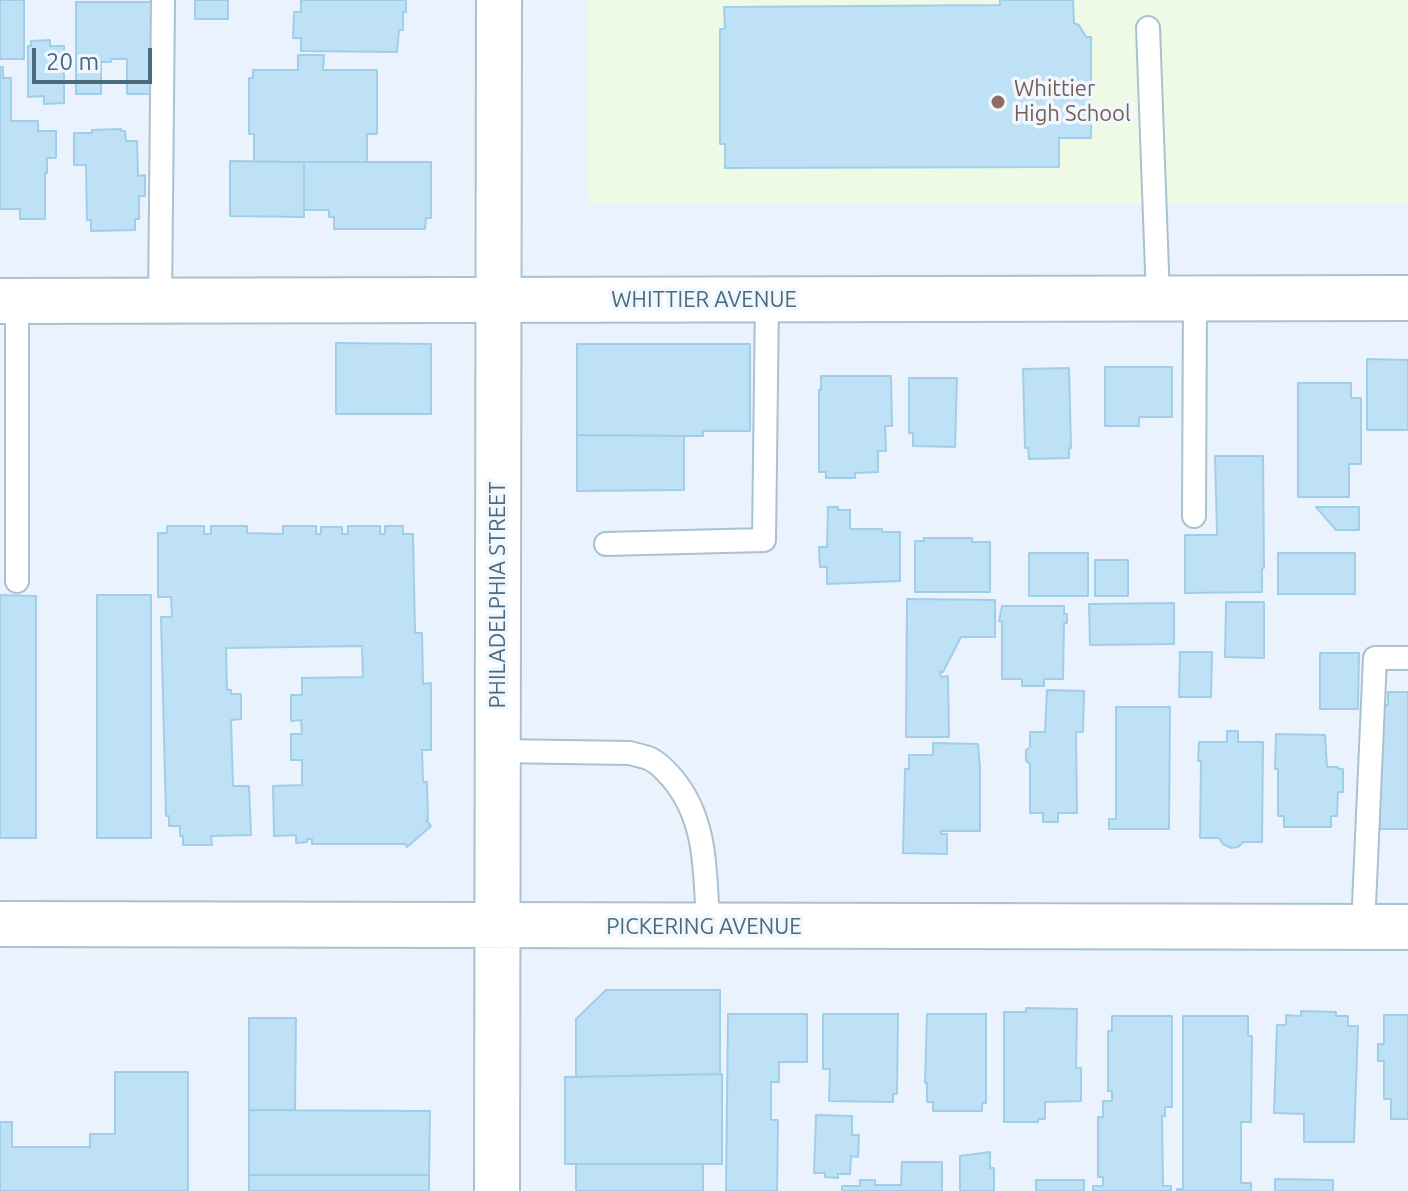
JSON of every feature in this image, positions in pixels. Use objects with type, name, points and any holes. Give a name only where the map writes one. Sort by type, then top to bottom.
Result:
[{"type":"street","name":"PHILADELPHIA STREET","points":[[497,1191],[499,0]]},
{"type":"street","name":"WHITTIER AVENUE","points":[[9,301],[1408,298]]},
{"type":"street","name":"PICKERING AVENUE","points":[[0,924],[1408,927]]},
{"type":"lane","points":[[160,301],[163,0]]},
{"type":"lane","points":[[1148,28],[1176,298],[1194,516]]},
{"type":"lane","points":[[606,544],[764,540],[767,300]]},
{"type":"lane","points":[[9,301],[17,581]]},
{"type":"lane","points":[[1363,927],[1375,658],[1408,658]]},
{"type":"lane","points":[[498,751],[630,753],[651,759],[669,774],[685,793],[703,846],[708,927]]},
{"type":"shaded area","name":"Whittier High School","points":[[587,0],[1408,0],[1408,204],[588,204]]},
{"type":"building","points":[[0,0],[24,0],[24,59],[0,59]]},
{"type":"building","points":[[195,0],[228,0],[228,19],[195,19]]},
{"type":"building","points":[[301,0],[406,0],[397,52],[301,51],[301,38],[293,38],[294,12],[301,12]]},
{"type":"building","points":[[1000,0],[1073,0],[1074,23],[1079,25],[1086,37],[1091,37],[1091,138],[1059,138],[1059,167],[725,168],[725,144],[720,144],[720,29],[725,29],[724,7],[1000,5]]},
{"type":"building","points":[[76,2],[151,2],[153,94],[127,94],[127,59],[111,59],[111,62],[101,62],[101,94],[76,94]]},
{"type":"building","points":[[50,40],[50,46],[64,46],[64,103],[44,104],[44,96],[28,97],[28,46],[31,46],[31,41]]},
{"type":"building","points":[[298,55],[324,55],[323,70],[377,70],[377,134],[367,134],[367,162],[254,162],[254,134],[249,134],[249,78],[253,78],[253,70],[298,70]]},
{"type":"building","points":[[0,67],[3,67],[3,78],[11,78],[11,121],[38,121],[38,131],[56,131],[56,158],[47,158],[45,173],[45,219],[20,219],[20,209],[0,209]]},
{"type":"building","points":[[125,131],[126,141],[137,141],[138,176],[145,175],[145,196],[139,196],[139,219],[135,219],[135,230],[91,231],[91,220],[87,220],[86,165],[74,165],[74,133]]},
{"type":"building","points":[[230,161],[304,162],[304,217],[230,216]]},
{"type":"building","points":[[304,162],[431,162],[431,218],[426,218],[425,229],[334,229],[334,217],[329,217],[329,210],[304,210]]},
{"type":"building","points":[[336,343],[431,344],[431,414],[336,414]]},
{"type":"building","points":[[577,344],[750,344],[750,431],[703,431],[703,436],[577,435]]},
{"type":"building","points":[[1367,359],[1408,360],[1408,430],[1367,430]]},
{"type":"building","points":[[1105,367],[1172,367],[1172,417],[1139,417],[1139,426],[1105,426]]},
{"type":"building","points":[[1069,368],[1069,458],[1029,459],[1028,448],[1025,448],[1023,369]]},
{"type":"building","points":[[821,376],[891,376],[892,426],[885,426],[886,451],[878,451],[878,472],[855,473],[855,478],[826,478],[826,472],[819,472]]},
{"type":"building","points":[[909,378],[957,378],[955,447],[913,446],[913,433],[909,433]]},
{"type":"building","points":[[1298,383],[1351,383],[1351,398],[1361,398],[1361,464],[1349,464],[1349,497],[1298,497]]},
{"type":"building","points":[[577,435],[684,436],[684,490],[577,491]]},
{"type":"building","points":[[1215,456],[1263,456],[1262,592],[1185,593],[1185,535],[1217,535]]},
{"type":"building","points":[[828,507],[850,510],[850,529],[900,532],[900,581],[827,584],[827,567],[820,567],[819,547],[827,547]]},
{"type":"building","points":[[1316,507],[1359,507],[1359,530],[1336,530]]},
{"type":"building","points":[[167,526],[204,526],[204,534],[211,534],[211,526],[247,526],[247,533],[283,534],[283,526],[316,526],[316,534],[321,534],[321,527],[342,527],[342,534],[348,534],[348,526],[380,526],[380,534],[385,534],[385,526],[403,526],[403,534],[413,534],[415,633],[422,633],[423,684],[431,683],[431,750],[422,750],[423,782],[427,782],[426,820],[431,826],[407,847],[405,844],[312,844],[312,839],[296,843],[296,835],[274,836],[273,786],[302,785],[302,760],[291,760],[291,734],[302,734],[301,720],[291,721],[291,695],[302,695],[302,678],[363,677],[362,646],[226,648],[227,690],[231,690],[231,694],[241,694],[241,719],[231,720],[233,786],[249,786],[251,835],[211,836],[212,845],[183,845],[180,826],[169,826],[169,816],[166,816],[161,617],[172,617],[171,597],[158,597],[158,533],[167,533]]},
{"type":"building","points":[[924,538],[972,538],[972,542],[990,542],[990,592],[915,592],[915,541],[924,541]]},
{"type":"building","points":[[1029,553],[1088,553],[1088,596],[1029,596]]},
{"type":"building","points":[[1278,553],[1355,553],[1355,594],[1278,594]]},
{"type":"building","points":[[1095,560],[1128,560],[1128,596],[1095,596]]},
{"type":"building","points":[[0,595],[36,596],[36,838],[0,838]]},
{"type":"building","points":[[97,595],[151,595],[151,838],[97,838]]},
{"type":"building","points":[[907,599],[995,600],[995,637],[961,637],[943,672],[940,672],[941,677],[948,676],[949,737],[906,737]]},
{"type":"building","points":[[1226,602],[1264,602],[1264,658],[1225,657]]},
{"type":"building","points":[[1174,603],[1174,644],[1090,645],[1089,604]]},
{"type":"building","points":[[1002,606],[1064,606],[1067,623],[1064,623],[1063,679],[1044,679],[1044,686],[1022,686],[1022,679],[1002,679],[1002,622],[999,621]]},
{"type":"building","points":[[1180,652],[1212,652],[1211,697],[1179,697]]},
{"type":"building","points":[[1320,653],[1359,653],[1358,709],[1320,709]]},
{"type":"building","points":[[1047,690],[1084,691],[1083,732],[1076,732],[1077,813],[1058,813],[1058,822],[1043,822],[1043,813],[1030,813],[1030,764],[1026,761],[1026,750],[1030,747],[1030,732],[1045,732]]},
{"type":"building","points":[[1388,692],[1408,692],[1408,829],[1380,829],[1380,705],[1388,705]]},
{"type":"building","points":[[1116,707],[1170,707],[1169,829],[1109,829],[1109,819],[1116,819]]},
{"type":"building","points":[[1227,731],[1238,731],[1238,742],[1263,742],[1262,842],[1243,842],[1231,848],[1219,838],[1200,838],[1199,742],[1227,742]]},
{"type":"building","points":[[1276,734],[1325,735],[1327,767],[1343,769],[1343,792],[1338,792],[1337,816],[1331,816],[1331,827],[1284,827],[1284,816],[1278,816]]},
{"type":"building","points":[[933,743],[978,744],[980,831],[941,831],[941,834],[947,834],[947,854],[903,853],[905,769],[909,769],[909,755],[933,755]]},
{"type":"building","points":[[606,990],[720,990],[720,1074],[576,1077],[576,1019]]},
{"type":"building","points":[[1026,1008],[1077,1009],[1076,1068],[1081,1068],[1081,1101],[1045,1102],[1045,1119],[1038,1119],[1038,1122],[1004,1122],[1004,1012],[1026,1012]]},
{"type":"building","points":[[1301,1011],[1336,1012],[1336,1016],[1348,1016],[1348,1026],[1358,1026],[1354,1142],[1304,1142],[1304,1114],[1274,1113],[1277,1025],[1286,1025],[1286,1015],[1301,1016]]},
{"type":"building","points":[[728,1014],[807,1014],[807,1062],[779,1062],[779,1082],[771,1082],[771,1120],[778,1120],[777,1191],[726,1191]]},
{"type":"building","points":[[823,1014],[898,1014],[897,1094],[893,1094],[893,1102],[829,1101],[830,1069],[823,1069]]},
{"type":"building","points":[[927,1014],[986,1014],[986,1103],[982,1103],[982,1111],[933,1111],[933,1102],[927,1102]]},
{"type":"building","points":[[1384,1015],[1408,1015],[1408,1119],[1391,1119],[1391,1099],[1384,1099],[1384,1061],[1378,1061],[1378,1044],[1384,1044]]},
{"type":"building","points":[[1112,1016],[1172,1016],[1172,1107],[1165,1107],[1165,1116],[1162,1116],[1163,1186],[1171,1186],[1171,1191],[1093,1191],[1093,1186],[1103,1186],[1103,1177],[1098,1177],[1098,1117],[1103,1117],[1103,1101],[1112,1101],[1112,1091],[1108,1091],[1108,1031],[1112,1031]]},
{"type":"building","points":[[1183,1016],[1248,1016],[1248,1036],[1252,1036],[1251,1122],[1241,1122],[1241,1183],[1251,1183],[1251,1191],[1177,1191],[1183,1189]]},
{"type":"building","points":[[249,1018],[296,1018],[295,1110],[249,1110]]},
{"type":"building","points":[[115,1072],[188,1072],[188,1191],[0,1191],[0,1122],[12,1122],[12,1147],[90,1147],[90,1134],[115,1134]]},
{"type":"building","points":[[722,1074],[722,1164],[565,1164],[565,1077]]},
{"type":"building","points":[[249,1110],[430,1111],[429,1175],[249,1175]]},
{"type":"building","points":[[816,1115],[852,1116],[852,1135],[859,1135],[858,1157],[851,1156],[850,1174],[838,1174],[838,1178],[814,1173]]},
{"type":"building","points":[[990,1152],[994,1191],[960,1191],[960,1156]]},
{"type":"building","points":[[902,1162],[942,1162],[942,1191],[842,1191],[842,1186],[860,1186],[860,1180],[875,1180],[875,1185],[901,1185]]},
{"type":"building","points":[[576,1164],[703,1164],[703,1191],[576,1191]]},
{"type":"building","points":[[249,1175],[429,1175],[429,1191],[249,1191]]},
{"type":"building","points":[[1275,1179],[1333,1180],[1333,1191],[1275,1191]]},
{"type":"building","points":[[1036,1180],[1084,1180],[1084,1191],[1036,1191]]},
{"type":"place","name":"Whittier High School","points":[[998,102]]}]
